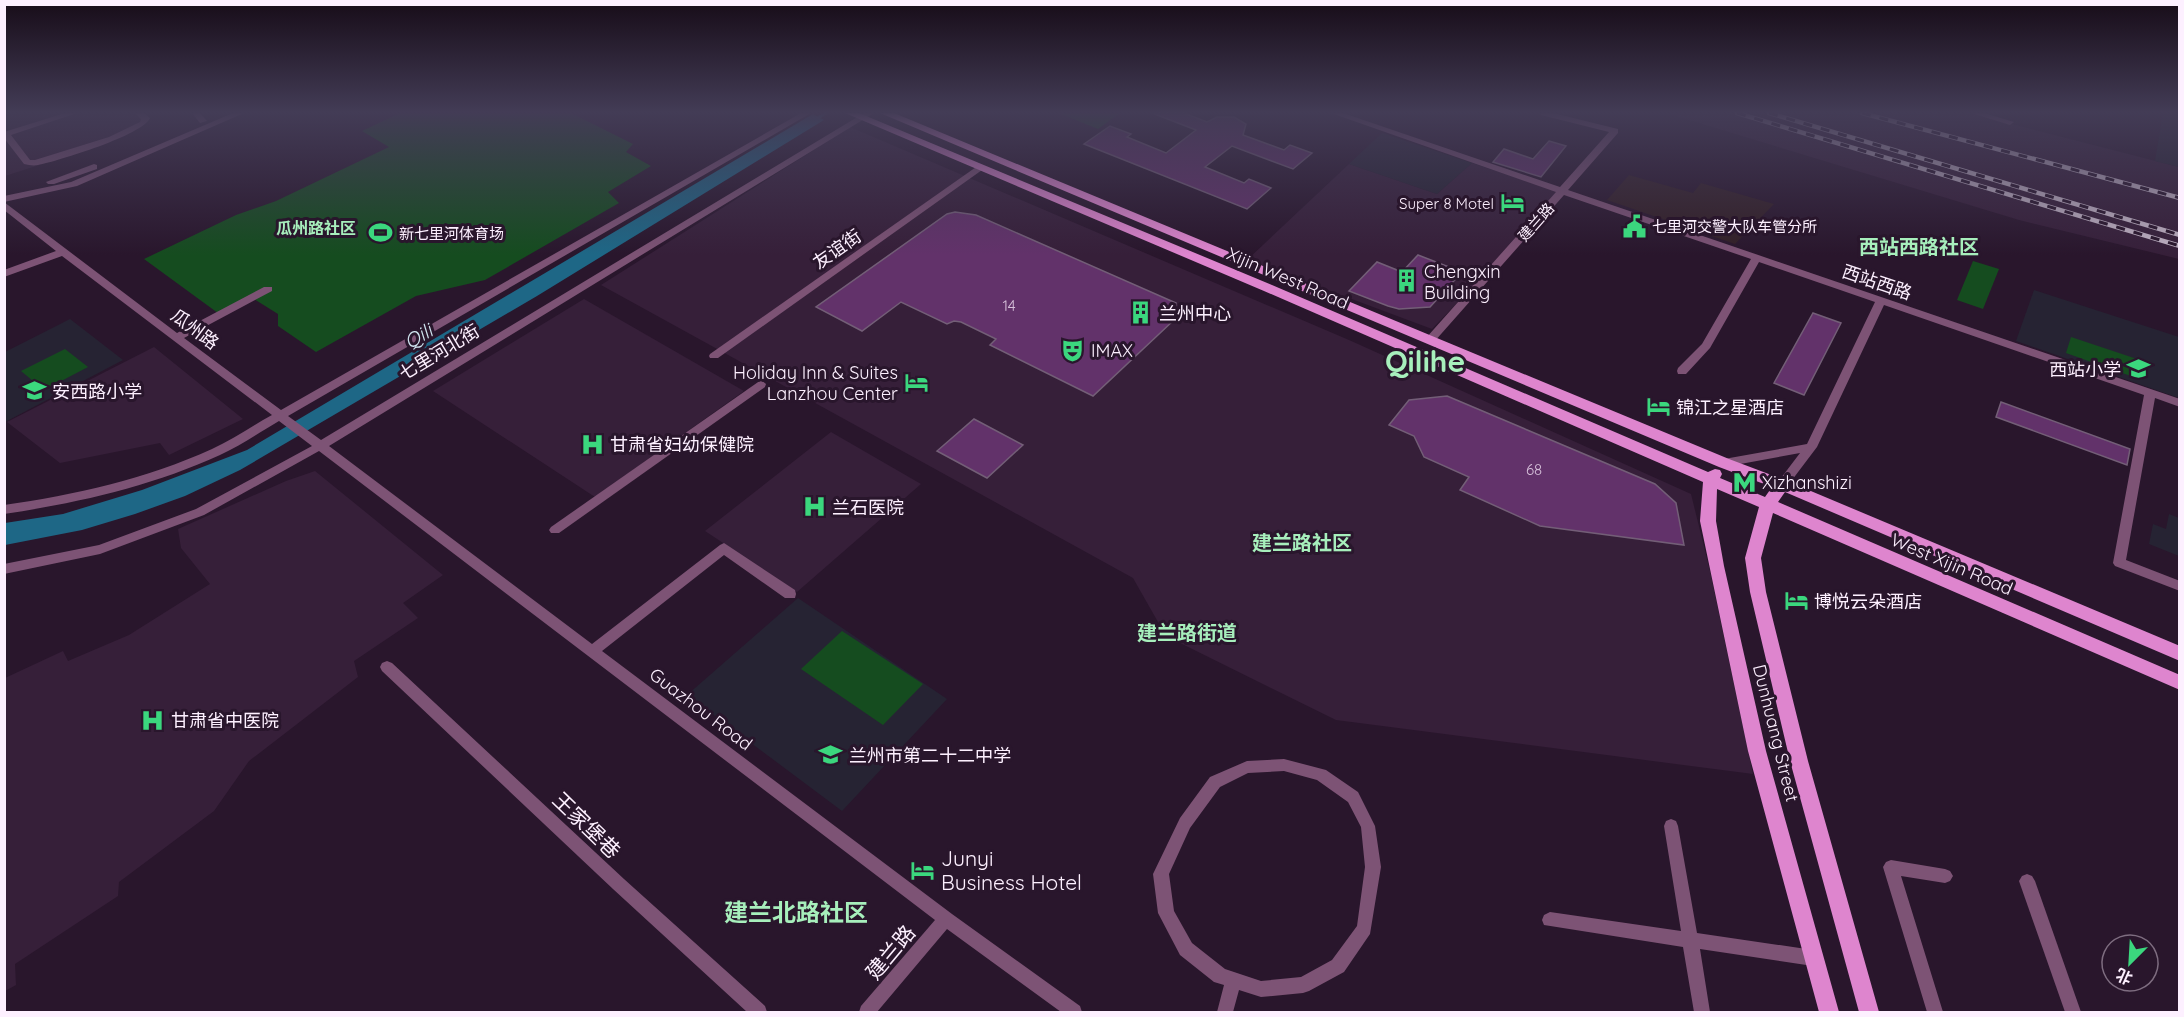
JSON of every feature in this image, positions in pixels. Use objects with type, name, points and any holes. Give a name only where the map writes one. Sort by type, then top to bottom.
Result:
[{"type":"main road","name":"Xijin West Road","points":[[962,160],[1268,288],[1710,480]]},
{"type":"main road","points":[[983,170],[1003,161]]},
{"type":"main road","name":"Xijin West Road","points":[[1003,161],[1724,463]]},
{"type":"main road","points":[[1710,480],[1724,463]]},
{"type":"main road","name":"West Xijin Road","points":[[1724,463],[1782,485],[2180,654]]},
{"type":"main road","name":"West Xijin Road","points":[[1710,480],[2180,683]]},
{"type":"main road","name":"Dunhuang Street","points":[[1710,480],[1708,521],[1757,751],[1829,1012]]},
{"type":"main road","name":"Dunhuang Street","points":[[1782,485],[1767,506],[1753,558],[1758,592],[1799,760],[1869,1012]]},
{"type":"street","points":[[26,160],[35,163],[43,160]]},
{"type":"street","points":[[4,198],[110,160]]},
{"type":"street","points":[[4,198],[74,184],[129,160]]},
{"type":"street","name":"七里河北街","points":[[4,510],[93,494],[176,469],[218,451],[284,419],[726,160]]},
{"type":"street","name":"七里河北街","points":[[4,569],[100,549],[182,520],[320,446],[786,160]]},
{"type":"street","name":"西站西路","points":[[1472,160],[2180,403]]},
{"type":"street","name":"建兰路","points":[[1430,340],[1590,160]]},
{"type":"street","name":"友谊街","points":[[714,356],[983,170]]},
{"type":"street","name":"瓜州路","points":[[4,205],[306,435]]},
{"type":"street","points":[[4,274],[63,252]]},
{"type":"street","points":[[1682,371],[1706,346],[1755,258]]},
{"type":"street","points":[[177,337],[268,289]]},
{"type":"street","points":[[1782,485],[1811,447],[1881,301]]},
{"type":"street","points":[[555,530],[761,384]]},
{"type":"street","points":[[2150,393],[2119,563],[2180,586]]},
{"type":"street","name":"Guazhou Road","points":[[306,435],[946,919],[1074,1012]]},
{"type":"street","points":[[1724,463],[1811,447]]},
{"type":"street","points":[[592,651],[724,548],[790,594]]},
{"type":"street","name":"王家堡巷","points":[[387,667],[559,827],[644,910],[759,1012]]},
{"type":"street","points":[[1284,765],[1321,775],[1353,797],[1368,826],[1374,867],[1364,929],[1338,966],[1303,986],[1261,989],[1233,980],[1220,976],[1186,949],[1166,913],[1161,874],[1185,823],[1215,782],[1247,767],[1284,765]]},
{"type":"street","points":[[1671,826],[1702,1012]]},
{"type":"street","points":[[1935,1012],[1891,867],[1945,876]]},
{"type":"street","points":[[2027,881],[2073,1012]]},
{"type":"street","name":"建兰路","points":[[867,1012],[946,919]]},
{"type":"street","points":[[1550,920],[1813,958]]},
{"type":"street","points":[[1225,1012],[1233,980]]},
{"type":"shaded area","points":[[5,160],[54,160],[5,176]]},
{"type":"shaded area","points":[[797,160],[928,160],[1349,340],[1691,494],[1710,571],[1753,774],[1336,720],[1166,636],[1133,578],[601,285]]},
{"type":"shaded area","points":[[1353,160],[1464,160],[1472,163],[1437,194],[1349,164]]},
{"type":"shaded area","points":[[1823,160],[2154,160],[2179,167],[2179,259],[2019,220]]},
{"type":"shaded area","points":[[2179,160],[2179,167],[2155,161]]},
{"type":"shaded area","points":[[1472,163],[1563,193],[1432,329],[1247,260],[1349,164],[1437,194]]},
{"type":"shaded area","points":[[1629,175],[1693,193],[1701,183],[1774,204],[1735,244],[1607,200]]},
{"type":"shaded area","name":"西站小学","points":[[2034,290],[2179,337],[2179,398],[2016,341]]},
{"type":"shaded area","name":"甘肃省妇幼保健院","points":[[584,299],[744,391],[595,497],[433,391]]},
{"type":"shaded area","name":"安西路小学","points":[[70,319],[123,360],[5,422],[5,352]]},
{"type":"shaded area","points":[[154,347],[243,419],[169,455],[160,443],[60,463],[7,422]]},
{"type":"shaded area","name":"兰石医院","points":[[831,432],[921,484],[797,592],[705,531]]},
{"type":"shaded area","name":"甘肃省中医院","points":[[315,471],[443,575],[403,603],[418,618],[354,661],[358,677],[249,761],[214,811],[119,882],[118,896],[15,964],[16,985],[5,991],[5,678],[63,651],[68,661],[129,635],[210,584],[181,548],[178,529],[286,481]]},
{"type":"shaded area","points":[[2169,514],[2179,518],[2179,556],[2149,544],[2153,524],[2166,529]]},
{"type":"shaded area","name":"兰州市第二十二中学","points":[[798,598],[947,699],[842,811],[687,695]]},
{"type":"green space","name":"新七里河体育场","points":[[361,160],[641,160],[651,166],[608,192],[619,203],[485,280],[416,296],[316,352],[278,326],[278,314],[254,299],[222,316],[144,259],[236,215],[276,201]]},
{"type":"green space","points":[[1973,261],[1999,269],[1983,309],[1957,300]]},
{"type":"green space","points":[[2071,337],[2146,362],[2142,380],[2066,353]]},
{"type":"green space","points":[[65,349],[88,367],[44,390],[21,371]]},
{"type":"green space","points":[[842,631],[923,684],[883,725],[801,669]]},
{"type":"water","points":[[735,160],[758,160],[537,296],[240,470],[185,496],[135,514],[82,530],[5,545],[5,523],[63,514],[142,490],[247,450]]},
{"type":"building","points":[[1125,160],[1213,160],[1205,167],[1244,183],[1249,179],[1271,188],[1247,209]]},
{"type":"building","points":[[1270,160],[1303,160],[1293,169]]},
{"type":"building","points":[[1494,160],[1554,160],[1541,177],[1493,162]]},
{"type":"building","points":[[955,212],[976,215],[1176,303],[1174,320],[1093,396],[990,345],[996,339],[961,322],[954,321],[947,324],[901,302],[862,331],[816,307],[947,214]]},
{"type":"building","name":"Chengxin Building","points":[[1418,255],[1462,272],[1430,307],[1399,309],[1349,291],[1377,262],[1402,272]]},
{"type":"building","points":[[1813,313],[1841,323],[1804,395],[1774,383]]},
{"type":"building","points":[[1447,396],[1655,484],[1676,503],[1684,545],[1540,526],[1460,490],[1469,477],[1424,457],[1414,436],[1389,425],[1409,400]]},
{"type":"building","points":[[2001,402],[2130,449],[2127,465],[1996,417]]},
{"type":"building","points":[[974,419],[1023,445],[987,478],[937,451]]},
{"type":"railway","points":[[1895,160],[2180,246]]},
{"type":"railway","points":[[1929,160],[2180,235]]},
{"type":"railway","points":[[2040,160],[2180,198]]},
{"type":"place","name":"Super 8 Motel","points":[[1512,203]]},
{"type":"place","name":"七里河交警大队车管分所","points":[[1634,226]]},
{"type":"place","name":"新七里河体育场","points":[[381,233]]},
{"type":"place","name":"Chengxin Building","points":[[1406,281]]},
{"type":"place","name":"兰州中心","points":[[1141,313]]},
{"type":"place","name":"IMAX","points":[[1073,350]]},
{"type":"place","name":"西站小学","points":[[2139,369]]},
{"type":"place","name":"Holiday Inn & Suites Lanzhou Center","points":[[916,382]]},
{"type":"place","name":"安西路小学","points":[[34,391]]},
{"type":"place","name":"锦江之星酒店","points":[[1658,407]]},
{"type":"place","name":"甘肃省妇幼保健院","points":[[592,444]]},
{"type":"place","name":"Xizhanshizi","points":[[1744,482]]},
{"type":"place","name":"兰石医院","points":[[814,507]]},
{"type":"place","name":"博悦云朵酒店","points":[[1796,601]]},
{"type":"place","name":"甘肃省中医院","points":[[153,720]]},
{"type":"place","name":"兰州市第二十二中学","points":[[831,755]]},
{"type":"place","name":"Junyi Business Hotel","points":[[923,870]]},
{"type":"district","name":"瓜州路社区","points":[[316,228]]},
{"type":"district","name":"西站西路社区","points":[[1919,246]]},
{"type":"district","name":"Qilihe","points":[[1425,361]]},
{"type":"district","name":"建兰路社区","points":[[1302,542]]},
{"type":"district","name":"建兰路街道","points":[[1187,632]]},
{"type":"district","name":"建兰北路社区","points":[[796,912]]},
{"type":"water label","name":"Qili","points":[[418,336]]}]
